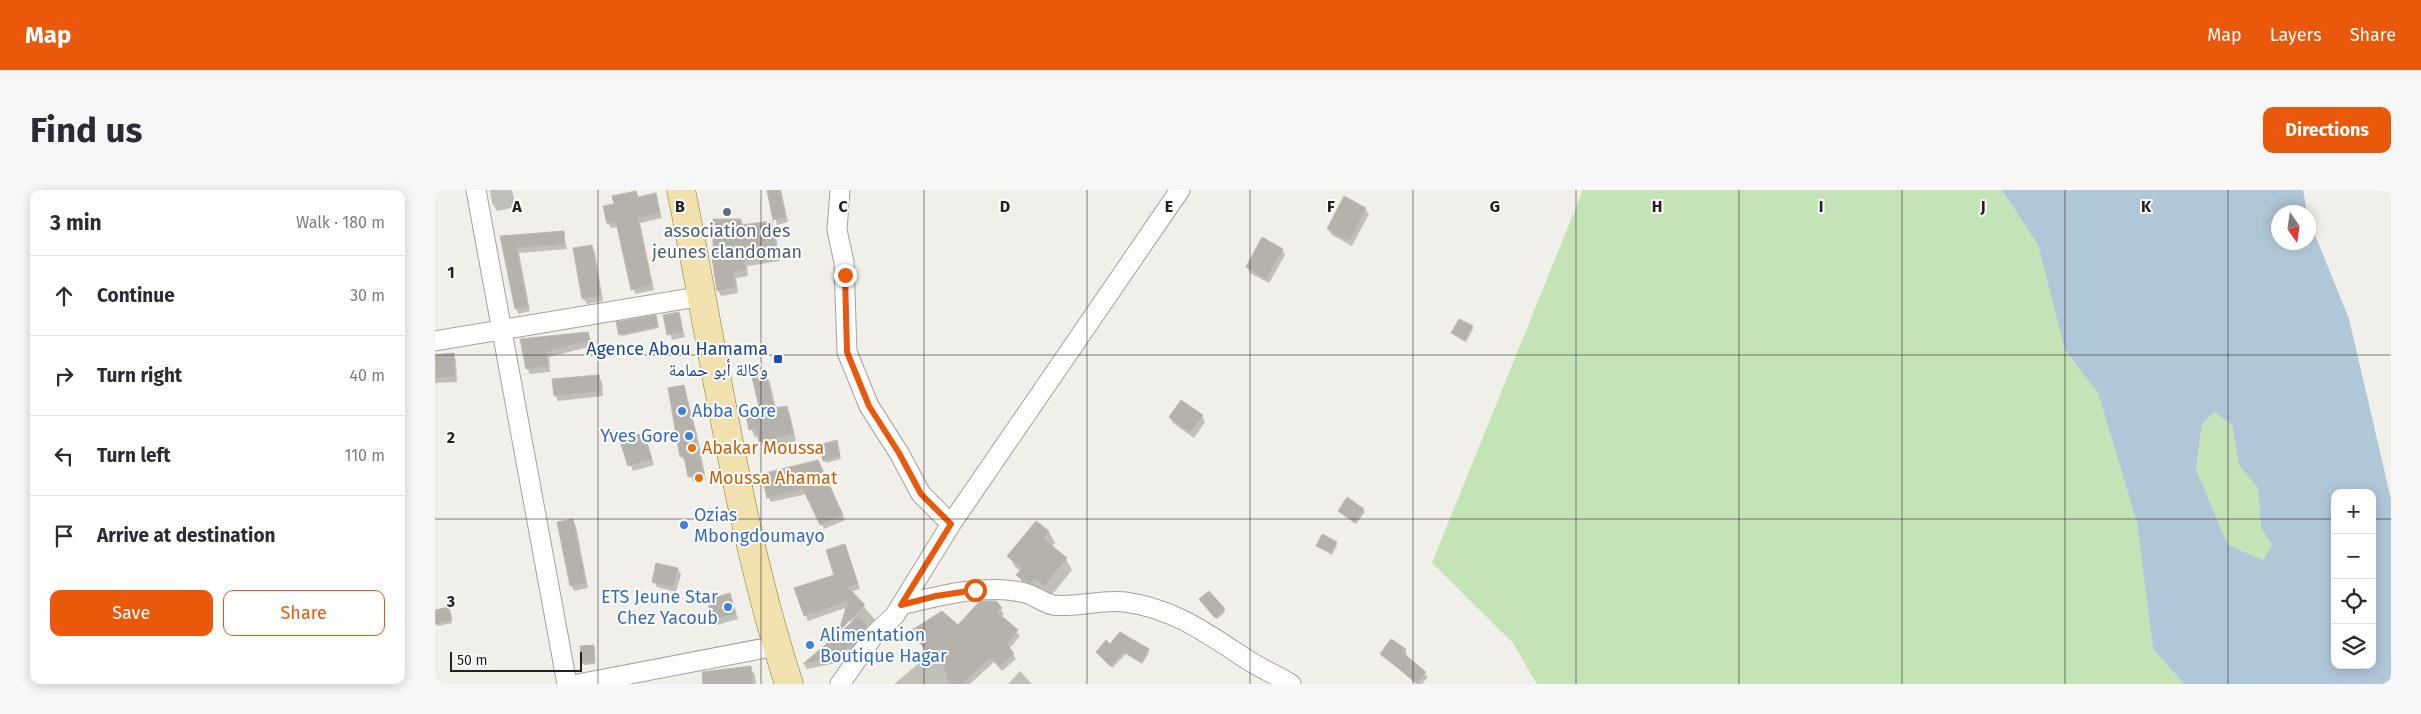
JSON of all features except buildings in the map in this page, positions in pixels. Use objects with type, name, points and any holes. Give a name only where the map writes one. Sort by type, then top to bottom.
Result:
[{"type":"main road","points":[[681,190],[703,296],[735,475],[777,646],[789,684]]},
{"type":"street","points":[[476,190],[567,684]]},
{"type":"street","points":[[840,190],[837,230],[844,262],[847,352],[869,406],[899,453],[921,494],[951,524]]},
{"type":"street","points":[[841,684],[874,634],[895,615],[951,524],[1180,190]]},
{"type":"street","points":[[435,341],[703,296]]},
{"type":"street","points":[[901,605],[936,596],[975,590],[1025,593],[1052,605],[1111,601],[1141,604],[1159,608],[1185,619],[1291,684]]},
{"type":"street","points":[[578,684],[777,646]]},
{"type":"green space","points":[[1583,190],[2002,190],[2038,245],[2065,350],[2098,393],[2137,523],[2153,649],[2184,684],[1537,684],[1513,643],[1432,563]]},
{"type":"green space","points":[[2214,412],[2232,425],[2239,465],[2258,488],[2261,528],[2272,545],[2263,560],[2228,545],[2196,469],[2202,424]]},
{"type":"water","points":[[2002,190],[2303,190],[2306,205],[2271,205],[2271,250],[2316,250],[2316,237],[2349,319],[2391,499],[2391,684],[2184,684],[2153,649],[2137,523],[2098,393],[2065,350],[2038,245]],"holes":[[[2214,412],[2232,425],[2239,465],[2258,488],[2261,528],[2272,545],[2263,560],[2228,545],[2196,469],[2202,424]]]},
{"type":"place","name":"association des jeunes clandoman","points":[[727,212]]},
{"type":"place","name":"Agence Abou Hamama وكالة أبو حمامة","points":[[778,359]]},
{"type":"place","name":"Abba Gore","points":[[682,411]]},
{"type":"place","name":"Yves Gore","points":[[689,436]]},
{"type":"place","name":"Abakar Moussa","points":[[692,448]]},
{"type":"place","name":"Moussa Ahamat","points":[[699,478]]},
{"type":"place","name":"Ozias Mbongdoumayo","points":[[684,525]]},
{"type":"place","name":"ETS Jeune Star Chez Yacoub","points":[[728,607]]},
{"type":"place","name":"Alimentation Boutique Hagar","points":[[810,645]]},
{"type":"route","points":[[845,275],[847,352],[869,406],[899,453],[921,494],[951,524],[901,605],[936,596],[975,590]]}]
